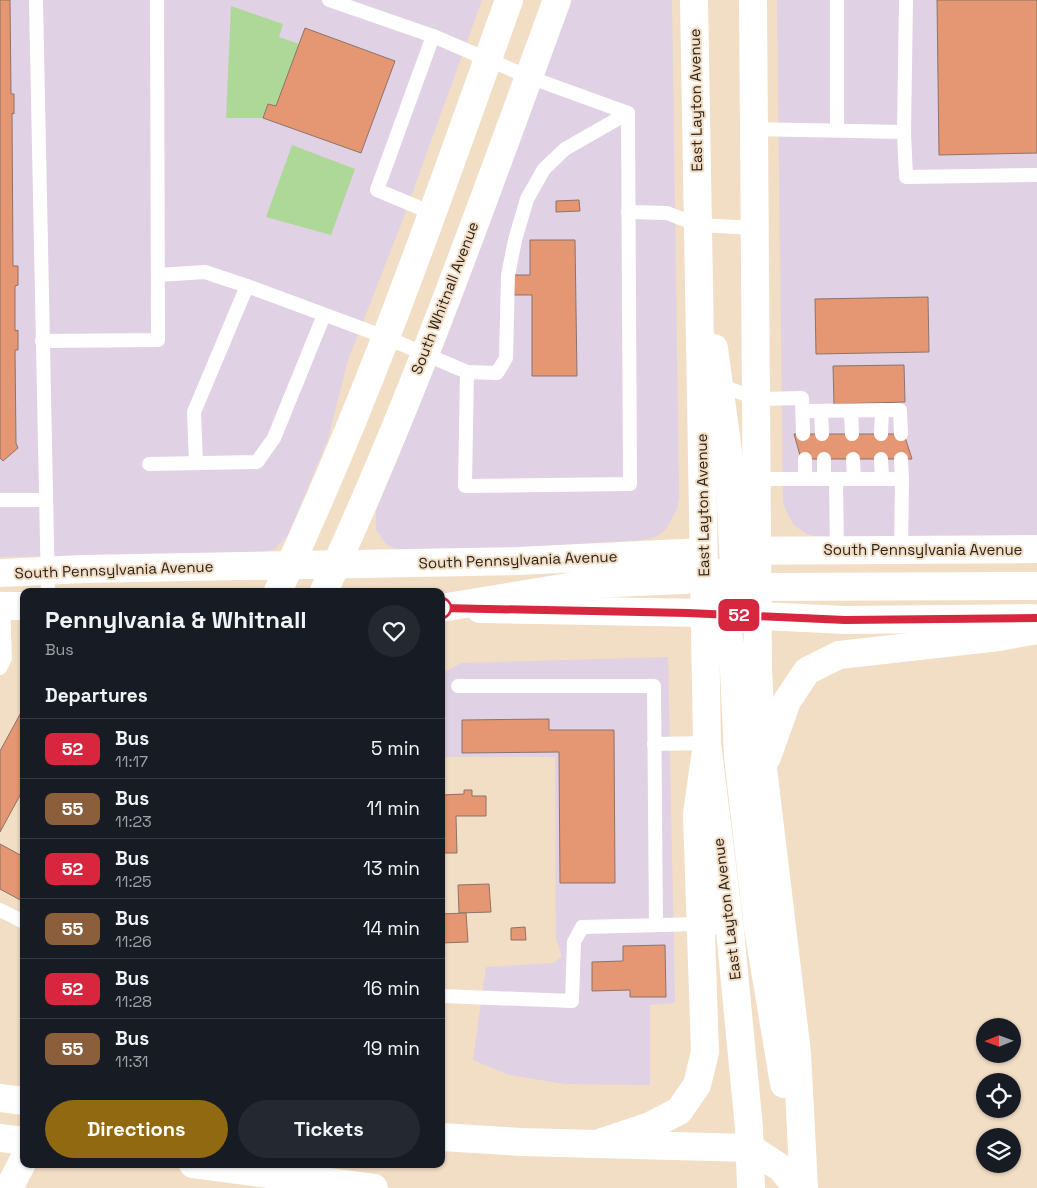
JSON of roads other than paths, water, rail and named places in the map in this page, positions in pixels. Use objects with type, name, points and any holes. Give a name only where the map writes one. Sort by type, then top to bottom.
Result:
[{"type":"main road","points":[[279,588],[311,521],[385,337],[509,0]]},
{"type":"main road","name":"South Whitnall Avenue","points":[[325,588],[425,354],[557,0]]},
{"type":"main road","name":"East Layton Avenue","points":[[694,0],[699,254],[727,580]]},
{"type":"main road","name":"East Layton Avenue","points":[[751,1188],[750,1148],[730,931],[707,743],[727,580],[758,479],[753,0]]},
{"type":"main road","points":[[699,254],[720,385],[728,459],[727,580],[734,668],[738,757],[758,928],[801,1182]]},
{"type":"main road","name":"South Pennsylvania Avenue","points":[[445,608],[727,580],[837,551],[1037,549]]},
{"type":"main road","name":"South Pennsylvania Avenue","points":[[0,573],[47,581],[290,566],[519,561],[727,580],[759,615],[845,620],[1037,618]]},
{"type":"main road","points":[[445,607],[586,584],[727,580],[1037,586]]},
{"type":"main road","points":[[759,615],[758,669],[763,768],[797,1053],[801,1182]]},
{"type":"main road","points":[[763,768],[787,701],[807,671],[839,655],[999,637],[1037,630]]},
{"type":"main road","points":[[596,1144],[650,1126],[679,1112],[697,1085],[706,1052],[697,814],[707,743]]},
{"type":"main road","points":[[0,1098],[20,1100]]},
{"type":"main road","points":[[445,1137],[521,1142],[750,1148],[801,1182]]},
{"type":"main road","points":[[0,1138],[20,1140]]},
{"type":"main road","points":[[9,1188],[20,1167]]},
{"type":"main road","points":[[223,1168],[374,1188]]},
{"type":"lane","points":[[36,0],[47,581]]},
{"type":"lane","points":[[42,341],[158,340],[157,0]]},
{"type":"lane","points":[[329,0],[433,36],[529,77],[628,113]]},
{"type":"lane","points":[[837,0],[837,130]]},
{"type":"lane","points":[[906,0],[904,132],[906,176],[1037,175]]},
{"type":"lane","points":[[432,213],[377,190],[433,36]]},
{"type":"lane","points":[[158,275],[205,272],[385,337],[467,372],[497,374],[506,358],[508,276],[515,240],[527,199],[544,169],[565,149],[628,113]]},
{"type":"lane","points":[[467,372],[465,486],[630,484],[628,113]]},
{"type":"lane","points":[[754,129],[904,132]]},
{"type":"lane","points":[[628,212],[667,213],[698,226],[754,228]]},
{"type":"lane","points":[[196,463],[194,412],[248,286]]},
{"type":"lane","points":[[149,464],[257,462],[274,438],[324,315]]},
{"type":"lane","points":[[720,385],[756,399],[802,398],[804,434]]},
{"type":"lane","points":[[803,410],[900,410],[900,434]]},
{"type":"lane","points":[[821,410],[822,434]]},
{"type":"lane","points":[[881,434],[882,410]]},
{"type":"lane","points":[[851,411],[852,434]]},
{"type":"lane","points":[[805,459],[805,479]]},
{"type":"lane","points":[[824,459],[830,479],[837,551]]},
{"type":"lane","points":[[853,459],[854,479]]},
{"type":"lane","points":[[881,459],[882,479]]},
{"type":"lane","points":[[901,459],[901,551]]},
{"type":"lane","points":[[758,479],[902,479]]},
{"type":"lane","points":[[0,500],[45,500]]},
{"type":"lane","points":[[0,668],[5,658],[9,606]]},
{"type":"lane","points":[[458,686],[654,686],[656,925]]},
{"type":"lane","points":[[654,744],[707,743]]},
{"type":"lane","points":[[0,910],[20,920]]},
{"type":"lane","points":[[445,996],[572,1001],[574,942],[582,927],[700,924],[730,931],[758,928]]}]
